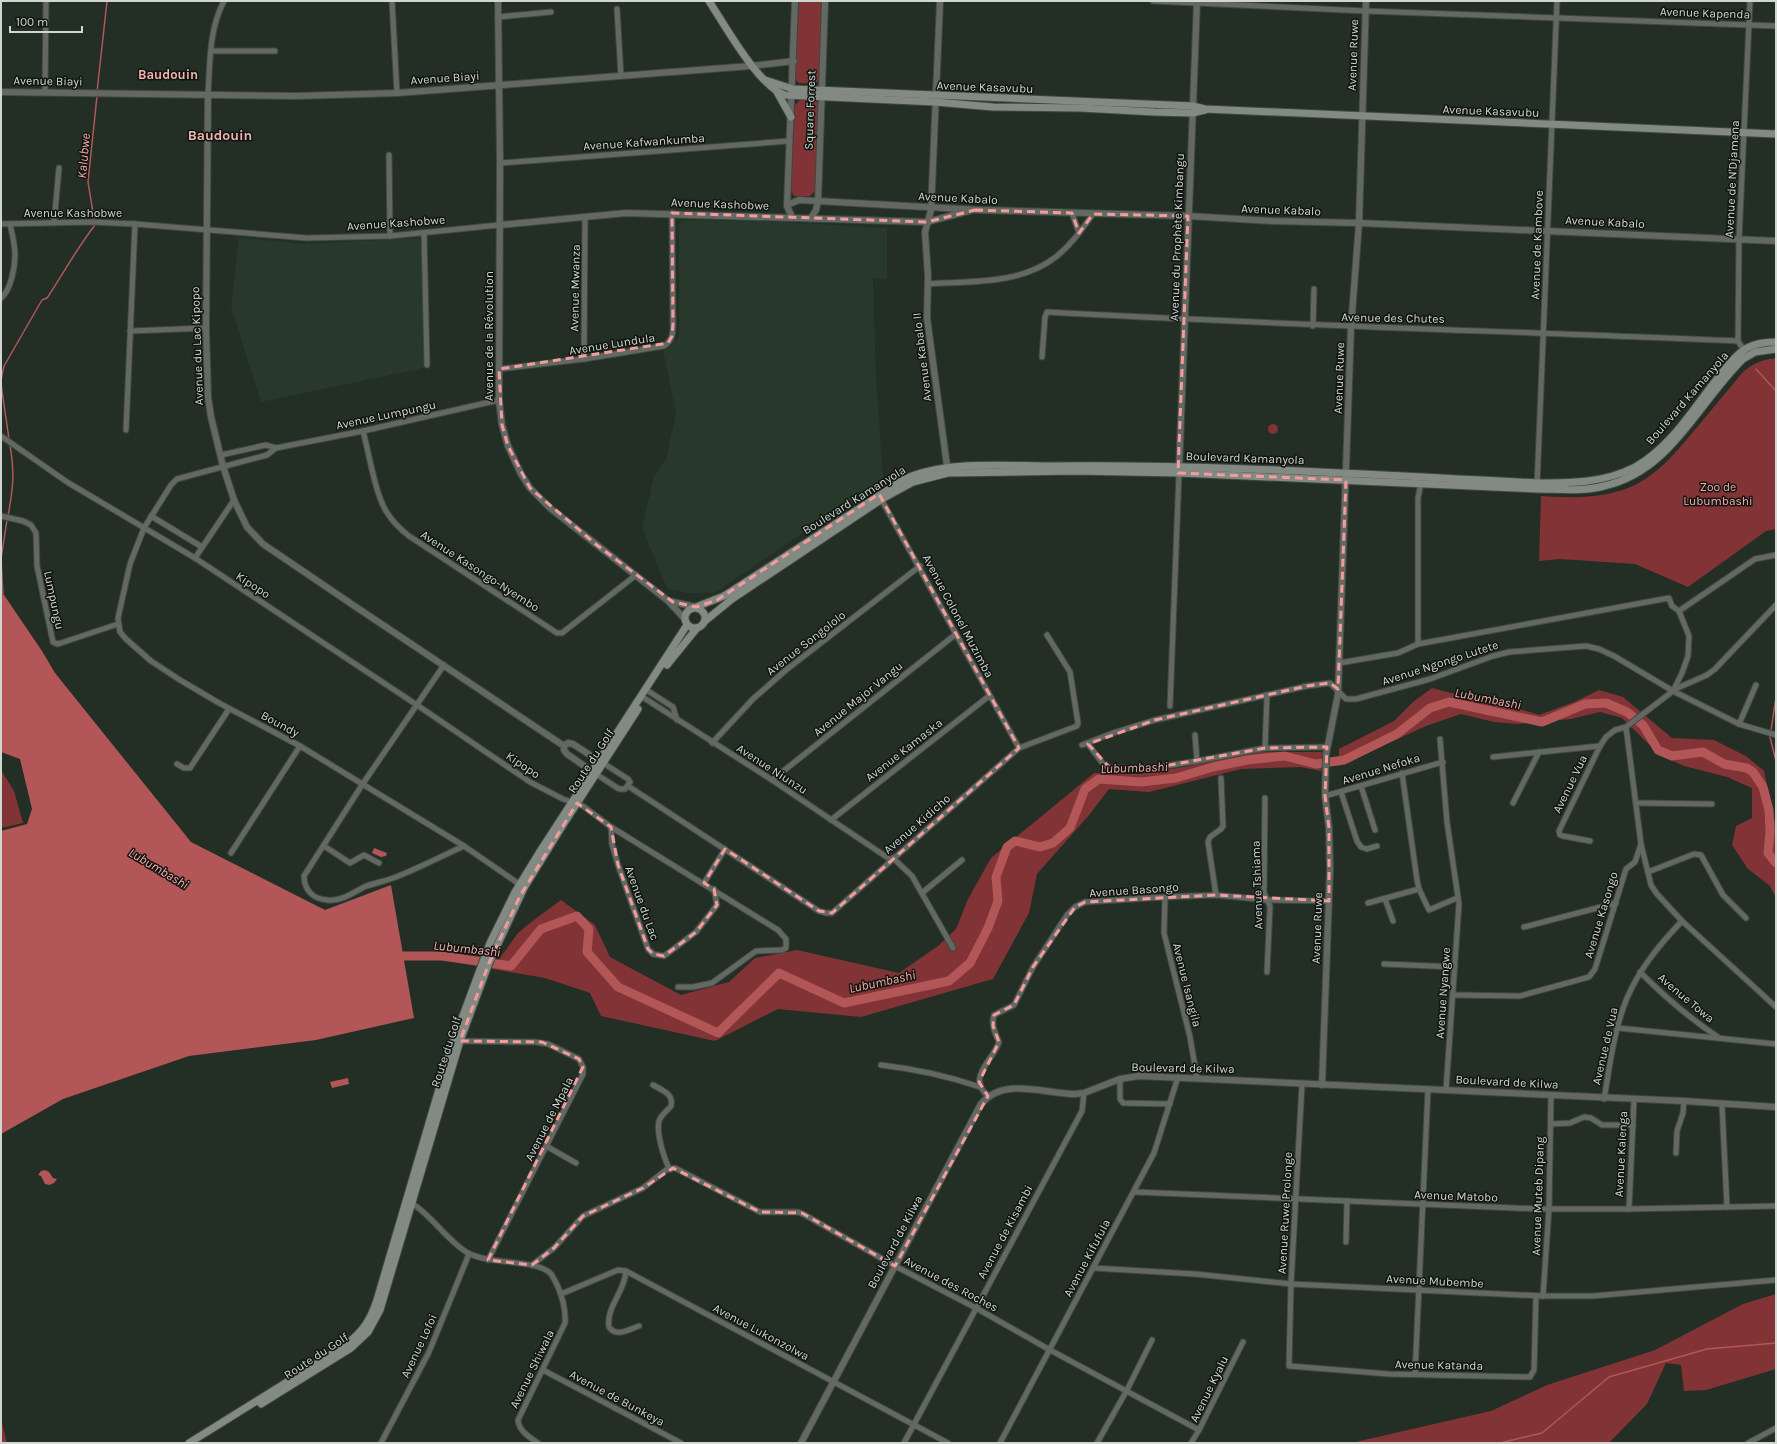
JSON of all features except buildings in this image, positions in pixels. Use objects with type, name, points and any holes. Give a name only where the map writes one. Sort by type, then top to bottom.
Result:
[{"type":"main road","points":[[709,1],[751,66],[777,92],[791,117]]},
{"type":"main road","name":"Avenue Kasavubu","points":[[765,80],[792,93],[936,99],[993,107],[1205,110],[1776,134]]},
{"type":"main road","points":[[777,92],[792,93]]},
{"type":"main road","name":"Boulevard Kamanyola","points":[[696,607],[717,600],[784,560],[880,496],[947,470],[1179,470],[1346,476],[1592,489],[1620,482],[1640,472],[1665,453],[1746,353],[1760,343],[1776,342]]},
{"type":"main road","name":"Boulevard Kamanyola","points":[[1746,353],[1759,350],[1776,349]]},
{"type":"main road","name":"Boulevard Kamanyola","points":[[1346,476],[1421,483],[1537,486]]},
{"type":"main road","name":"Boulevard Kamanyola","points":[[705,621],[722,606],[784,560]]},
{"type":"main road","points":[[647,690],[686,622],[688,610],[696,607],[704,613],[705,621],[702,626],[697,628],[686,622]]},
{"type":"main road","name":"Route du Golf","points":[[199,1443],[343,1354],[368,1332],[380,1310],[408,1202],[456,1041],[484,966],[522,886],[574,802],[647,690],[697,628]]},
{"type":"main road","points":[[189,1443],[340,1350],[360,1333],[368,1322],[376,1304],[408,1202]]},
{"type":"street","points":[[45,92],[46,1]]},
{"type":"street","points":[[208,94],[211,51],[217,17],[224,1]]},
{"type":"street","points":[[392,1],[397,93]]},
{"type":"street","name":"Avenue de la Révolution","points":[[498,1],[500,163],[499,400],[502,424],[508,446],[521,474],[530,488],[550,508],[667,600]]},
{"type":"street","name":"Square Forrest","points":[[792,217],[787,205],[794,61],[795,1]]},
{"type":"street","name":"Square Forrest","points":[[811,218],[816,210],[818,201],[825,1]]},
{"type":"street","name":"Avenue Kabalo II","points":[[940,1],[931,207],[925,232],[928,284],[928,331],[947,470]]},
{"type":"street","name":"Avenue Kapenda","points":[[1153,1],[1366,11],[1776,26]]},
{"type":"street","name":"Avenue Ruwe","points":[[1322,1085],[1329,902],[1329,828],[1325,796],[1325,772],[1327,747],[1338,689],[1351,327],[1358,223],[1366,1]]},
{"type":"street","name":"Avenue de Kambove","points":[[1537,486],[1556,1]]},
{"type":"street","name":"Avenue de N'Djamena","points":[[1738,341],[1738,239],[1750,1]]},
{"type":"street","name":"Avenue du Prophète Kimbangu","points":[[1179,470],[1197,2]]},
{"type":"street","points":[[617,9],[621,76]]},
{"type":"street","points":[[498,17],[551,12]]},
{"type":"street","points":[[211,51],[275,51]]},
{"type":"street","name":"Avenue Biayi","points":[[1,92],[302,96],[397,93],[751,66],[794,61]]},
{"type":"street","name":"Avenue du Lac Kipopo","points":[[208,94],[206,230],[208,397],[211,417],[223,466],[234,500],[247,527],[263,544],[353,606],[564,746]]},
{"type":"street","name":"Avenue Kafwankumba","points":[[500,163],[789,141]]},
{"type":"street","points":[[389,155],[390,236]]},
{"type":"street","points":[[54,223],[59,168]]},
{"type":"street","name":"Avenue Kabalo","points":[[787,205],[800,200],[974,210],[1188,216],[1273,222],[1358,223],[1776,241]]},
{"type":"street","points":[[774,216],[780,213],[787,205]]},
{"type":"street","points":[[792,217],[927,222],[974,210]]},
{"type":"street","name":"Avenue Kashobwe","points":[[1,224],[94,222],[306,238],[390,236],[626,213],[792,217]]},
{"type":"street","name":"Avenue Lundula","points":[[500,369],[584,359],[664,346],[670,341],[673,324],[672,213]]},
{"type":"street","points":[[1072,213],[1079,233]]},
{"type":"street","points":[[928,284],[1003,279],[1018,276],[1056,256],[1079,233],[1093,214]]},
{"type":"street","name":"Avenue Mwanza","points":[[584,359],[585,217]]},
{"type":"street","points":[[1,298],[8,289],[14,261],[14,244],[10,224]]},
{"type":"street","points":[[126,430],[135,224]]},
{"type":"street","points":[[424,233],[427,365]]},
{"type":"street","points":[[1313,326],[1314,289]]},
{"type":"street","name":"Avenue des Chutes","points":[[1042,357],[1045,317],[1047,312],[1313,326],[1738,341]]},
{"type":"street","points":[[130,331],[206,328]]},
{"type":"street","points":[[1738,341],[1746,353]]},
{"type":"street","name":"Avenue Lumpungu","points":[[144,528],[171,485],[177,479],[267,455],[276,448],[363,431],[499,400]]},
{"type":"street","name":"Avenue Kasongo-Nyembo","points":[[363,431],[380,498],[386,511],[397,526],[409,536],[557,633],[562,633],[636,576]]},
{"type":"street","name":"Kipopo","points":[[2,438],[67,482],[195,558],[530,782],[563,800],[574,802],[611,827],[704,882],[778,930],[786,939],[786,948],[782,950],[756,952],[712,983],[693,987],[678,987]]},
{"type":"street","name":"Avenue Lumpungu","points":[[220,455],[266,445],[276,448]]},
{"type":"street","points":[[1170,706],[1179,470]]},
{"type":"street","points":[[1418,644],[1418,498],[1421,483]]},
{"type":"street","name":"Avenue Colonel Muzimba","points":[[880,496],[920,566],[989,696],[1019,748]]},
{"type":"street","points":[[195,558],[234,500]]},
{"type":"street","points":[[151,516],[202,547]]},
{"type":"street","name":"Lumpungu","points":[[4,517],[23,521],[31,525],[36,533],[37,566],[53,642],[61,644],[118,624]]},
{"type":"street","points":[[118,624],[130,564],[144,528]]},
{"type":"street","points":[[1679,611],[1755,559],[1776,555]]},
{"type":"street","name":"Avenue Songololo","points":[[712,743],[753,699],[786,670],[920,566]]},
{"type":"street","points":[[1339,663],[1398,653],[1418,644],[1549,619],[1654,602],[1668,598],[1672,606],[1679,611],[1688,631],[1690,642],[1688,656],[1682,673],[1672,691]]},
{"type":"street","points":[[667,600],[696,607]]},
{"type":"street","points":[[667,600],[686,622]]},
{"type":"street","points":[[1672,691],[1707,675],[1715,669],[1776,605]]},
{"type":"street","name":"Boundy","points":[[118,624],[120,632],[126,639],[151,661],[229,709],[300,746],[464,846],[522,886]]},
{"type":"street","name":"Avenue Major Vangu","points":[[772,780],[956,634]]},
{"type":"street","points":[[1019,748],[1075,728],[1078,724],[1070,672],[1047,635]]},
{"type":"street","name":"Avenue Ngongo Lutete","points":[[1082,745],[1088,744],[1112,733],[1155,720],[1327,683],[1333,684],[1346,699],[1356,699],[1430,679],[1494,656],[1516,651],[1586,646],[1599,649],[1614,656],[1672,691],[1739,724],[1775,734]]},
{"type":"street","points":[[444,665],[362,784],[304,876],[304,884],[306,890],[313,895],[328,900],[338,899],[365,887],[397,876],[464,846]]},
{"type":"street","points":[[1739,724],[1756,685]]},
{"type":"street","points":[[647,690],[673,707],[677,720]]},
{"type":"street","name":"Avenue Vua","points":[[1590,841],[1562,836],[1560,835],[1559,831],[1600,746],[1612,732],[1627,726],[1672,691]]},
{"type":"street","points":[[1265,748],[1267,695]]},
{"type":"street","name":"Avenue Kamaska","points":[[831,820],[989,696]]},
{"type":"street","name":"Avenue Niunzu","points":[[643,697],[892,859],[912,876],[953,948]]},
{"type":"street","points":[[177,764],[184,768],[190,768],[229,709]]},
{"type":"street","points":[[1627,726],[1641,844],[1651,885],[1657,894],[1682,920],[1776,1007]]},
{"type":"street","points":[[1195,735],[1197,761]]},
{"type":"street","name":"Avenue Nyangwe","points":[[1440,739],[1447,822],[1459,904],[1446,1090]]},
{"type":"street","points":[[573,744],[600,762],[628,779],[630,782],[628,786],[625,789],[620,789],[567,754],[564,750],[564,746],[573,744]]},
{"type":"street","points":[[1088,744],[1104,765],[1110,768],[1153,768],[1265,748],[1327,747]]},
{"type":"street","points":[[231,854],[300,746]]},
{"type":"street","points":[[1493,757],[1600,746]]},
{"type":"street","name":"Avenue Kidicho","points":[[725,849],[819,911],[828,914],[834,911],[1019,748]]},
{"type":"street","points":[[1513,803],[1539,752]]},
{"type":"street","name":"Avenue Nefoka","points":[[1325,796],[1402,772],[1443,762]]},
{"type":"street","points":[[1402,772],[1419,889],[1429,910],[1457,898]]},
{"type":"street","points":[[1216,896],[1208,842],[1210,836],[1223,826],[1220,778]]},
{"type":"street","points":[[628,786],[725,849],[704,882]]},
{"type":"street","points":[[1361,786],[1375,830]]},
{"type":"street","points":[[1340,792],[1357,841],[1364,849],[1377,846]]},
{"type":"street","name":"Avenue Tshiama","points":[[1265,798],[1264,893],[1270,906],[1267,972]]},
{"type":"street","points":[[1636,803],[1712,804]]},
{"type":"street","name":"Avenue du Lac","points":[[611,827],[612,844],[618,865],[648,949],[653,954],[664,956],[696,932],[717,905],[714,889]]},
{"type":"street","name":"Avenue Kasongo","points":[[1453,995],[1520,996],[1589,976],[1595,969],[1626,869],[1635,862],[1641,844]]},
{"type":"street","points":[[324,846],[350,863],[364,854],[379,863]]},
{"type":"street","points":[[1648,872],[1694,854],[1701,855],[1723,895],[1746,918]]},
{"type":"street","points":[[922,893],[962,860]]},
{"type":"street","points":[[1368,903],[1419,889]]},
{"type":"street","name":"Avenue Basongo","points":[[980,1087],[979,1082],[982,1071],[999,1042],[993,1026],[994,1015],[1014,1005],[1033,967],[1067,915],[1075,907],[1085,902],[1165,897],[1216,896],[1267,900],[1329,902]]},
{"type":"street","name":"Avenue Isangila","points":[[1165,897],[1164,934],[1190,1037],[1196,1078]]},
{"type":"street","points":[[1385,899],[1393,921]]},
{"type":"street","points":[[1524,927],[1616,903]]},
{"type":"street","name":"Avenue de Vua","points":[[1604,1099],[1618,1028],[1627,998],[1640,972],[1660,944],[1682,920]]},
{"type":"street","points":[[1384,964],[1455,966]]},
{"type":"street","name":"Avenue Towa","points":[[1640,972],[1666,998],[1690,1018],[1720,1038]]},
{"type":"street","name":"Avenue Towa","points":[[1618,1028],[1776,1044]]},
{"type":"street","name":"Avenue de Mpala","points":[[456,1041],[542,1042],[579,1059],[583,1074],[488,1260]]},
{"type":"street","points":[[881,1065],[907,1068],[959,1080],[980,1087],[988,1096]]},
{"type":"street","name":"Boulevard de Kilwa","points":[[802,1443],[981,1104],[988,1096],[1008,1088],[1067,1094],[1084,1093],[1120,1079],[1139,1076],[1604,1099],[1684,1101],[1722,1105],[1776,1107]]},
{"type":"street","name":"Avenue Kifufula","points":[[1000,1443],[1135,1192],[1154,1153],[1178,1077]]},
{"type":"street","points":[[1120,1079],[1121,1102],[1170,1104]]},
{"type":"street","name":"Avenue Ruwe Prolonge","points":[[1289,1343],[1302,1084]]},
{"type":"street","points":[[532,1265],[554,1248],[583,1216],[643,1188],[669,1168],[666,1162],[658,1127],[661,1116],[671,1106],[671,1099],[666,1091],[653,1085]]},
{"type":"street","points":[[1415,1374],[1428,1090]]},
{"type":"street","name":"Avenue de Kisambi","points":[[904,1443],[1082,1111],[1084,1093]]},
{"type":"street","name":"Avenue Muteb Dipang","points":[[1543,1296],[1549,1209],[1551,1096]]},
{"type":"street","name":"Avenue Kalenga","points":[[1629,1210],[1634,1100]]},
{"type":"street","points":[[1676,1153],[1677,1131],[1683,1113],[1684,1101]]},
{"type":"street","points":[[1722,1105],[1727,1207]]},
{"type":"street","points":[[1551,1124],[1570,1123],[1584,1117],[1591,1118],[1602,1125],[1608,1126],[1633,1125]]},
{"type":"street","points":[[546,1146],[576,1163]]},
{"type":"street","name":"Avenue des Roches","points":[[669,1168],[678,1169],[760,1212],[802,1213],[895,1266],[976,1308],[1050,1350],[1200,1430]]},
{"type":"street","name":"Avenue Matobo","points":[[1135,1192],[1296,1198],[1422,1205],[1549,1209],[1629,1210],[1776,1206]]},
{"type":"street","points":[[1346,1242],[1347,1201]]},
{"type":"street","name":"Avenue Shiwala","points":[[408,1202],[469,1254],[488,1260],[532,1265],[540,1267],[550,1273],[561,1294],[564,1306],[565,1323],[518,1420],[522,1431],[538,1443]]},
{"type":"street","name":"Avenue Lofoi","points":[[382,1443],[429,1352],[469,1254]]},
{"type":"street","name":"Avenue Mubembe","points":[[1093,1268],[1195,1274],[1291,1284],[1536,1296],[1592,1296],[1776,1280]]},
{"type":"street","points":[[561,1294],[618,1270],[626,1271],[625,1282],[609,1312],[609,1327],[613,1332],[620,1333],[639,1326]]},
{"type":"street","name":"Avenue Lukonzolwa","points":[[626,1271],[948,1443]]},
{"type":"street","name":"Avenue Katanda","points":[[1289,1343],[1289,1366],[1325,1370],[1530,1377],[1534,1370],[1536,1296]]},
{"type":"street","points":[[1097,1443],[1127,1390],[1152,1340]]},
{"type":"street","name":"Avenue Kyalu","points":[[1191,1443],[1200,1430],[1243,1342]]},
{"type":"street","name":"Avenue de Bunkeya","points":[[543,1370],[681,1443]]},
{"type":"street","points":[[1748,1443],[1776,1428]]},
{"type":"highlighted area","points":[[975,210],[1072,213],[1079,233],[1093,214],[1188,216],[1178,473],[1346,480],[1338,689],[1330,683],[1307,686],[1155,720],[1088,744],[1110,768],[1153,768],[1265,748],[1327,747],[1325,796],[1329,828],[1329,901],[1216,895],[1085,902],[1075,907],[1033,967],[1014,1005],[994,1015],[993,1026],[999,1042],[979,1082],[988,1096],[895,1266],[802,1213],[760,1212],[673,1168],[643,1188],[583,1216],[554,1248],[532,1265],[488,1260],[583,1067],[579,1059],[542,1042],[460,1041],[489,963],[520,896],[577,803],[611,827],[618,865],[648,949],[653,954],[664,956],[696,932],[717,905],[714,889],[704,883],[725,849],[819,911],[832,913],[1019,748],[879,494],[717,600],[696,607],[673,602],[598,546],[530,488],[508,446],[502,425],[499,369],[668,343],[672,336],[673,324],[672,213],[927,222]]},
{"type":"shaded area","points":[[684,220],[784,222],[887,228],[887,279],[873,278],[876,377],[883,478],[715,593],[688,593],[667,588],[642,528],[654,476],[666,459],[676,413],[663,350],[668,349],[679,337],[679,224]]},
{"type":"shaded area","points":[[239,237],[302,244],[418,238],[421,241],[424,368],[261,402],[231,307]]},
{"type":"green space","points":[[799,1],[823,1],[820,79],[815,84],[799,83],[795,79]]},
{"type":"green space","points":[[800,100],[816,100],[819,105],[815,191],[810,196],[794,196],[791,191],[795,105]]},
{"type":"green space","name":"Zoo de Lubumbashi","points":[[1776,358],[1776,529],[1766,531],[1688,587],[1635,564],[1559,559],[1539,561],[1541,496],[1578,497],[1602,495],[1626,489],[1637,484],[1655,472],[1671,458],[1742,373],[1758,362]]},
{"type":"green space","points":[[1271,424],[1275,424],[1278,429],[1275,434],[1271,434],[1268,431],[1268,427]]},
{"type":"green space","points":[[1432,688],[1507,705],[1539,715],[1574,702],[1599,690],[1623,697],[1672,738],[1714,740],[1746,756],[1764,771],[1776,827],[1776,897],[1769,885],[1748,869],[1732,845],[1736,826],[1752,818],[1752,788],[1727,777],[1684,766],[1660,755],[1622,718],[1600,712],[1571,719],[1517,724],[1494,722],[1461,714],[1426,726],[1339,766],[1339,749],[1394,721],[1413,702]]},
{"type":"green space","points":[[1234,752],[1322,752],[1321,771],[1300,767],[1241,769],[1149,792],[1109,789],[1090,814],[1037,874],[1029,913],[993,979],[861,1017],[778,1009],[715,1041],[601,1016],[590,993],[545,978],[492,969],[518,933],[561,900],[595,925],[610,957],[681,995],[729,982],[755,958],[797,950],[899,973],[938,946],[956,929],[968,899],[991,858],[1094,773],[1140,774],[1190,766]]},
{"type":"green space","points":[[1,770],[14,791],[23,823],[1,828]]},
{"type":"green space","points":[[1776,1294],[1776,1369],[1706,1390],[1684,1391],[1681,1365],[1666,1363],[1647,1404],[1609,1443],[1351,1443],[1491,1411],[1547,1385],[1655,1350],[1743,1304]]},
{"type":"green space","points":[[1,1419],[7,1443],[1,1443]]},
{"type":"water","points":[[1,595],[4,595],[55,673],[191,842],[325,910],[391,885],[414,1018],[316,1040],[189,1056],[63,1099],[1,1134],[1,831],[27,824],[32,809],[20,759],[1,752]]},
{"type":"water","points":[[374,848],[387,853],[386,856],[381,857],[372,853]]},
{"type":"water","points":[[348,1078],[349,1084],[332,1088],[330,1082]]},
{"type":"water","points":[[45,1170],[49,1172],[53,1178],[57,1179],[54,1183],[49,1185],[45,1184],[41,1176],[38,1175],[41,1171]]},
{"type":"waterway","name":"Kalubwe","points":[[97,92],[107,1]]},
{"type":"waterway","name":"Kalubwe","points":[[1,380],[4,366],[42,300],[47,298],[95,225],[88,182],[97,96]]},
{"type":"waterway","points":[[1756,369],[1776,391]]},
{"type":"waterway","name":"Kalubwe","points":[[1,384],[9,439]]},
{"type":"waterway","name":"Kalubwe","points":[[8,516],[13,480],[10,445]]},
{"type":"waterway","name":"Kalubwe","points":[[3,595],[1,559],[7,520]]},
{"type":"waterway","points":[[1776,697],[1770,737],[1776,761]]},
{"type":"waterway","name":"Lubumbashi","points":[[391,956],[442,956],[511,966],[541,929],[577,916],[589,929],[587,952],[618,987],[718,1033],[779,973],[844,1003],[949,981],[970,963],[988,928],[998,901],[996,877],[1007,847],[1015,841],[1040,847],[1053,843],[1070,828],[1085,789],[1099,779],[1141,782],[1176,778],[1213,767],[1247,760],[1285,756],[1316,764],[1344,760],[1397,734],[1430,708],[1449,702],[1542,722],[1585,704],[1606,703],[1627,712],[1643,725],[1658,750],[1672,756],[1703,752],[1724,764],[1747,768],[1753,772],[1763,787],[1769,810],[1770,832],[1768,853],[1776,863]]},
{"type":"waterway","points":[[1500,1443],[1542,1433],[1609,1377],[1707,1349],[1776,1343]]},
{"type":"district","name":"Baudouin","points":[[168,74]]},
{"type":"district","name":"Baudouin","points":[[220,135]]}]
